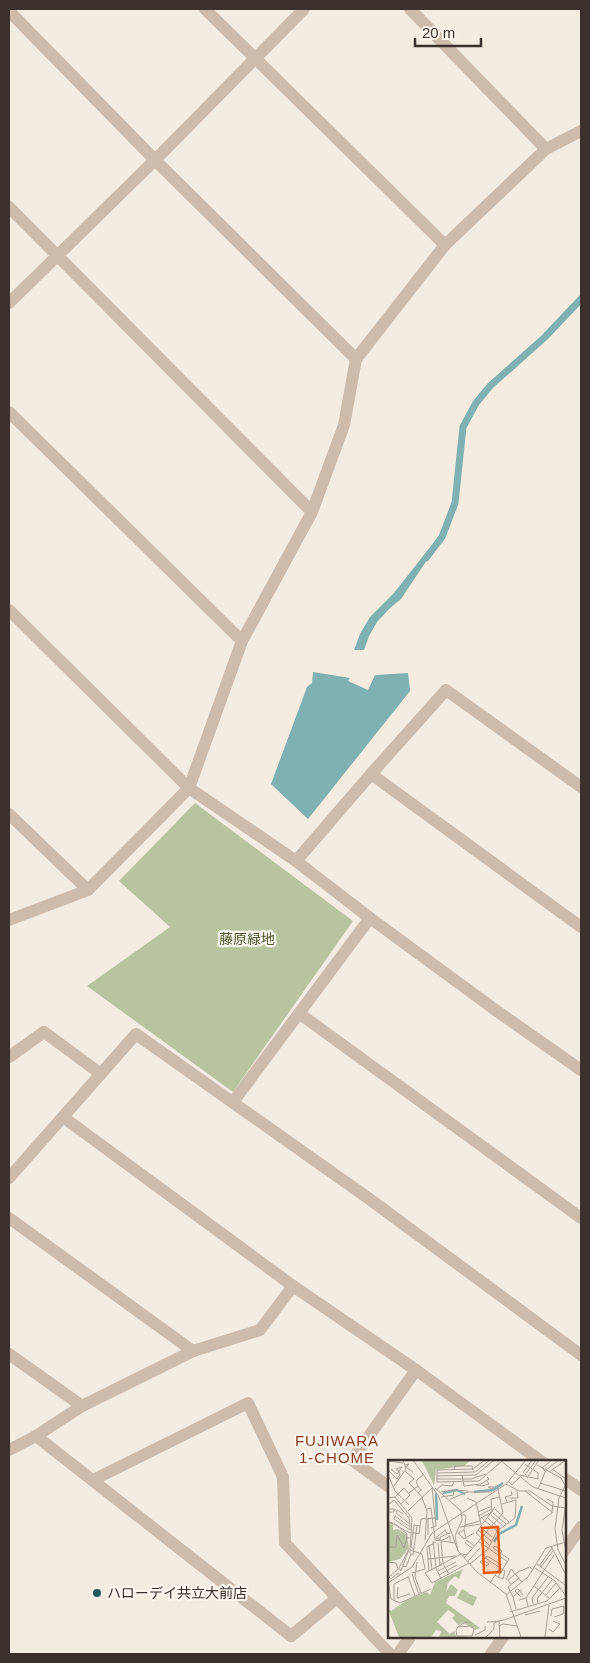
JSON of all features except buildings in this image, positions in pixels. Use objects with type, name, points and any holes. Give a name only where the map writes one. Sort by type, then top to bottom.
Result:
[{"type":"street","points":[[205,9],[445,244]]},
{"type":"street","points":[[9,303],[155,160],[304,9]]},
{"type":"street","points":[[410,9],[546,149]]},
{"type":"street","points":[[9,12],[356,359]]},
{"type":"street","points":[[9,920],[88,890],[189,788],[242,641],[312,512],[344,425],[356,359],[445,244],[546,149],[581,131]]},
{"type":"street","points":[[9,207],[312,512]]},
{"type":"street","points":[[9,412],[242,641]]},
{"type":"street","points":[[9,610],[189,788],[296,861],[370,918],[577,1067],[581,1054]]},
{"type":"street","points":[[296,861],[446,690],[581,787]]},
{"type":"street","points":[[371,774],[581,927]]},
{"type":"street","points":[[9,814],[88,890]]},
{"type":"street","points":[[233,1102],[370,918]]},
{"type":"street","points":[[300,1014],[581,1218]]},
{"type":"street","points":[[9,1057],[44,1032],[101,1074]]},
{"type":"street","points":[[9,1178],[136,1034],[233,1102],[581,1355]]},
{"type":"street","points":[[63,1117],[293,1286],[416,1370],[539,1460]]},
{"type":"street","points":[[9,1218],[193,1350]]},
{"type":"street","points":[[9,1450],[36,1436],[82,1406],[193,1350],[260,1330],[293,1286]]},
{"type":"street","points":[[9,1354],[82,1406]]},
{"type":"street","points":[[388,1486],[352,1460],[416,1370]]},
{"type":"street","points":[[93,1480],[248,1403],[283,1477],[285,1543],[390,1654]]},
{"type":"street","points":[[36,1436],[292,1636],[337,1598]]},
{"type":"street","points":[[565,1479],[581,1490]]},
{"type":"street","points":[[565,1550],[581,1527]]},
{"type":"street","points":[[398,1654],[409,1638]]},
{"type":"street","points":[[491,1654],[502,1638]]},
{"type":"green space","name":"藤原緑地","points":[[195,803],[353,921],[233,1092],[87,986],[170,927],[119,881]]},
{"type":"water","points":[[431,550],[431,554],[401,599],[377,622],[364,650],[354,650],[360,634],[370,617],[394,593],[427,551]]},
{"type":"water","points":[[313,672],[350,678],[348,681],[368,690],[375,675],[408,673],[410,691],[308,819],[271,784],[307,687],[312,683]]},
{"type":"waterway","points":[[426,558],[442,537],[455,503],[463,427],[476,403],[490,386],[545,337],[581,299]]},
{"type":"place","name":"ハローデイ共立大前店","points":[[97,1593]]},
{"type":"district","name":"FUJIWARA 1-CHOME","points":[[337,1450]]}]
